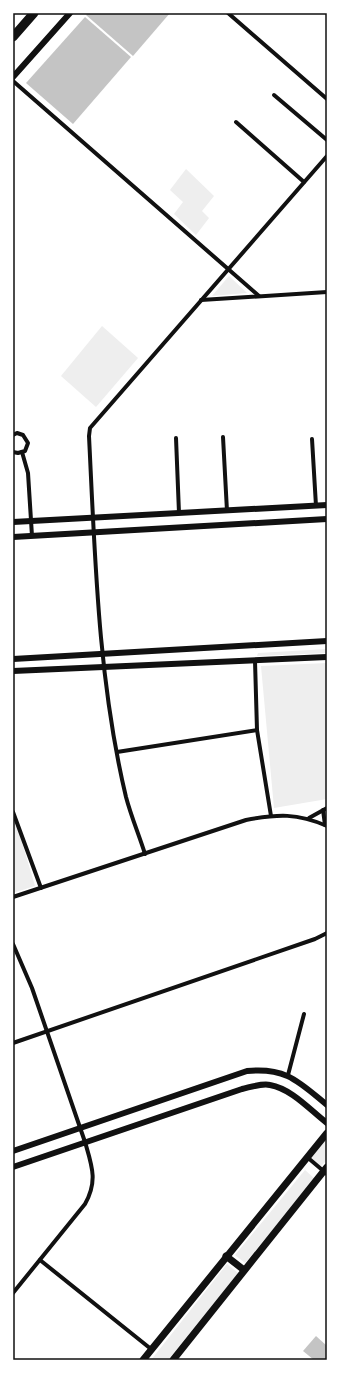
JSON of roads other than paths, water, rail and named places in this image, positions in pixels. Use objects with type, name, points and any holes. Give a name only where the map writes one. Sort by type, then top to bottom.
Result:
[{"type":"highway","points":[[13,37],[34,13]]},
{"type":"main road","points":[[142,1360],[327,1133]]},
{"type":"main road","points":[[173,1360],[244,1270],[326,1171]]},
{"type":"main road","points":[[226,1256],[244,1270]]},
{"type":"street","points":[[13,77],[70,13]]},
{"type":"street","points":[[228,13],[327,99]]},
{"type":"street","points":[[13,81],[259,296]]},
{"type":"street","points":[[274,95],[327,140]]},
{"type":"street","points":[[236,122],[304,182]]},
{"type":"street","points":[[145,854],[127,798],[117,752],[104,668],[93,518],[89,436],[90,428],[327,156]]},
{"type":"street","points":[[201,300],[327,292]]},
{"type":"street","points":[[13,435],[20,434],[28,440],[27,449],[22,452],[13,452]]},
{"type":"street","points":[[223,437],[227,511]]},
{"type":"street","points":[[176,438],[179,513]]},
{"type":"street","points":[[312,439],[316,506]]},
{"type":"street","points":[[22,452],[28,473],[32,536]]},
{"type":"street","points":[[13,522],[327,505]]},
{"type":"street","points":[[248,510],[248,524]]},
{"type":"street","points":[[13,537],[327,519]]},
{"type":"street","points":[[13,659],[327,641]]},
{"type":"street","points":[[13,671],[104,668],[327,656]]},
{"type":"street","points":[[254,660],[257,730],[271,816]]},
{"type":"street","points":[[117,752],[257,730]]},
{"type":"street","points":[[13,897],[246,820],[271,816],[309,818],[326,826],[325,809],[309,818]]},
{"type":"street","points":[[13,812],[41,888]]},
{"type":"street","points":[[13,1043],[208,974],[315,939],[327,933]]},
{"type":"street","points":[[13,944],[32,988],[85,1142],[92,1165],[93,1180],[92,1192],[85,1204],[13,1292]]},
{"type":"street","points":[[288,1076],[304,1014]]},
{"type":"street","points":[[13,1151],[247,1071],[272,1070],[288,1076],[327,1105]]},
{"type":"street","points":[[13,1167],[242,1088],[259,1085],[269,1084],[290,1094],[327,1123]]},
{"type":"street","points":[[307,1157],[326,1171]]},
{"type":"street","points":[[40,1260],[151,1349]]}]
